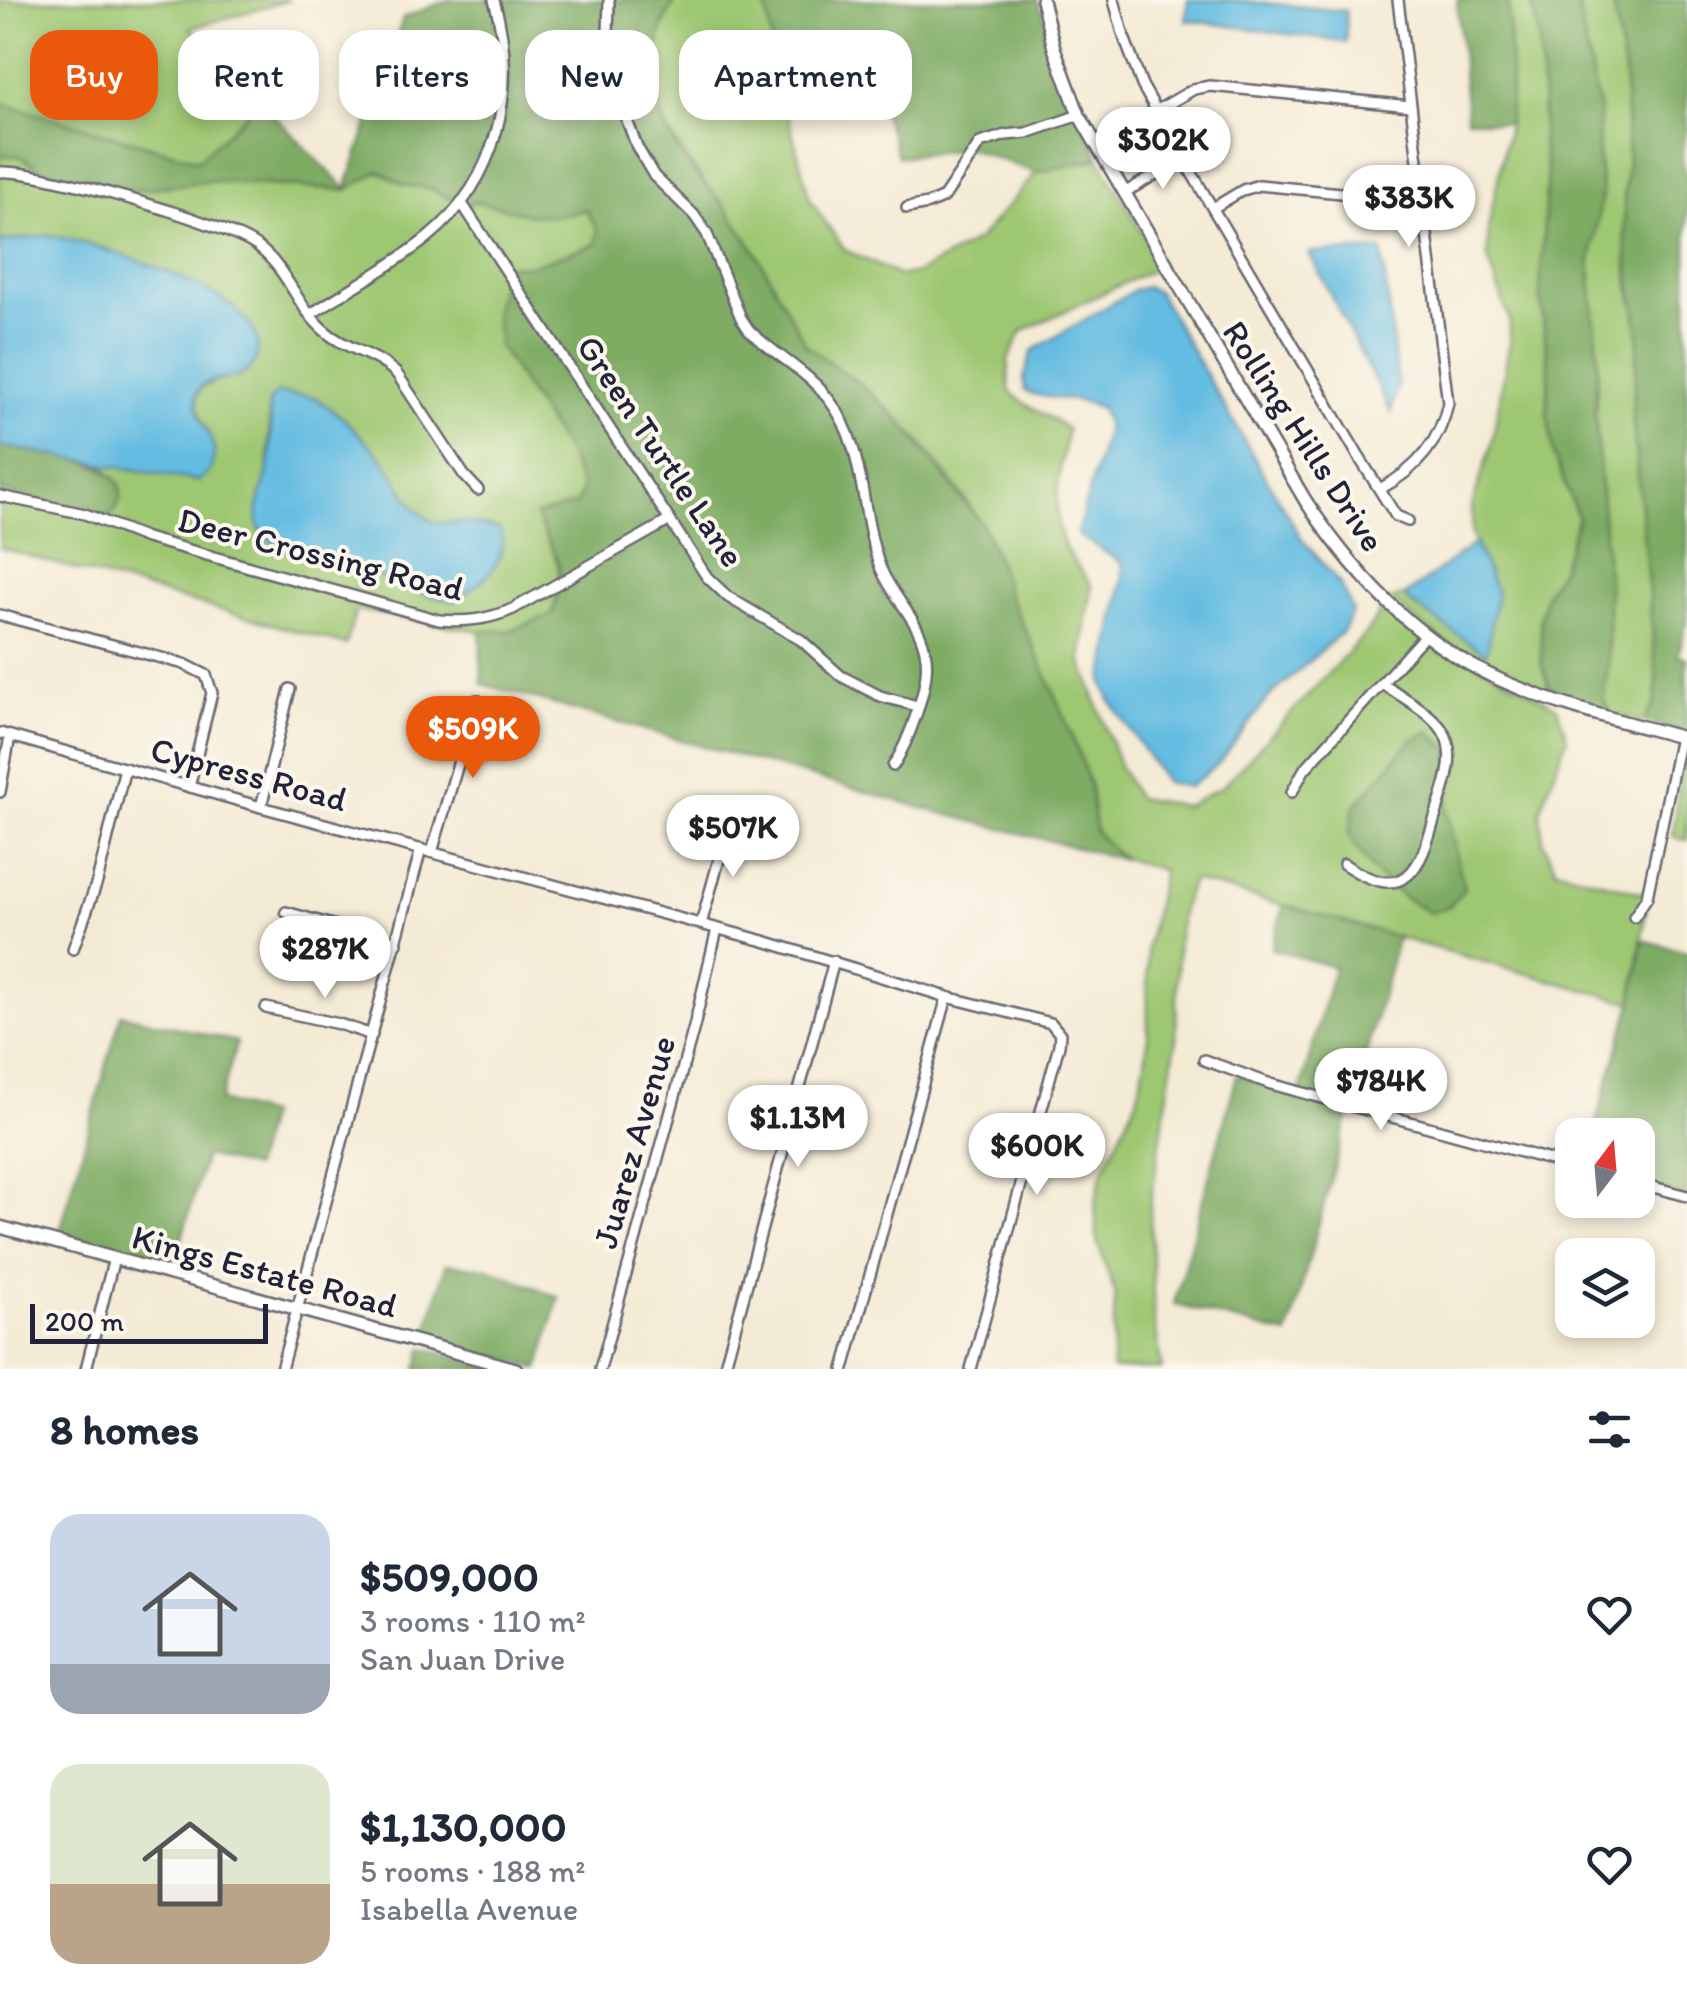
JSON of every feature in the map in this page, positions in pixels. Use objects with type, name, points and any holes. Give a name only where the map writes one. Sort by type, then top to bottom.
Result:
[{"type":"street","points":[[311,314],[428,237],[461,202],[492,149],[504,98],[504,45],[494,0]]},
{"type":"street","points":[[609,0],[607,67],[646,164],[707,234],[740,318],[749,330],[829,398],[843,420],[880,565],[910,614],[927,659],[904,749],[893,766]]},
{"type":"street","name":"Rolling Hills Drive","points":[[1042,0],[1054,48],[1079,115],[1331,540],[1380,596],[1426,634],[1500,680],[1582,710],[1684,738],[1647,897],[1634,917]]},
{"type":"street","points":[[1114,0],[1136,69],[1183,158],[1396,516],[1408,522]]},
{"type":"street","points":[[1380,489],[1420,462],[1448,403],[1398,0]]},
{"type":"street","points":[[1156,110],[1194,89],[1210,86],[1410,106]]},
{"type":"street","points":[[907,208],[944,197],[980,144],[1079,115]]},
{"type":"street","points":[[1124,192],[1183,158]]},
{"type":"street","points":[[0,172],[32,173],[235,233],[258,247],[277,264],[332,337],[384,361],[397,374],[478,490]]},
{"type":"street","points":[[1212,208],[1242,190],[1259,186],[1422,201]]},
{"type":"street","name":"Green Turtle Lane","points":[[461,202],[708,577],[728,597],[792,634],[842,676],[863,688],[917,706]]},
{"type":"street","name":"Deer Crossing Road","points":[[0,496],[85,514],[146,538],[439,620],[464,622],[490,619],[513,609],[670,520]]},
{"type":"street","points":[[0,614],[184,664],[206,674],[212,693],[190,788]]},
{"type":"street","points":[[1292,792],[1304,770],[1426,634]]},
{"type":"street","points":[[1344,864],[1358,874],[1392,882],[1412,874],[1423,858],[1446,783],[1449,745],[1442,731],[1382,684]]},
{"type":"street","points":[[260,807],[290,690]]},
{"type":"street","points":[[281,1369],[397,943],[477,700]]},
{"type":"street","points":[[0,792],[5,735]]},
{"type":"street","name":"Cypress Road","points":[[5,735],[834,961],[946,997],[1046,1021],[1058,1030],[1060,1045],[970,1369]]},
{"type":"street","points":[[73,949],[97,882],[125,768]]},
{"type":"street","points":[[701,924],[729,824]]},
{"type":"street","points":[[286,912],[397,943]]},
{"type":"street","name":"Juarez Avenue","points":[[600,1369],[717,929]]},
{"type":"street","points":[[724,1369],[834,961]]},
{"type":"street","points":[[844,1369],[946,997]]},
{"type":"street","points":[[266,1008],[372,1035]]},
{"type":"street","points":[[1204,1060],[1271,1084],[1555,1161]]},
{"type":"street","points":[[1655,1188],[1687,1196]]},
{"type":"street","name":"Kings Estate Road","points":[[0,1227],[516,1369]]},
{"type":"street","points":[[86,1369],[114,1258]]},
{"type":"green space","points":[[0,0],[290,0],[193,30],[178,30],[178,120],[240,120],[199,160],[59,120],[158,120],[158,30],[30,30],[30,112],[0,103]]},
{"type":"green space","points":[[448,0],[676,0],[663,22],[659,42],[659,30],[525,30],[525,120],[659,120],[659,104],[663,126],[756,252],[806,345],[866,389],[905,426],[981,523],[1009,597],[1082,761],[1091,793],[1095,831],[1121,859],[937,812],[482,684],[480,631],[510,631],[552,614],[560,571],[536,515],[577,504],[582,489],[568,454],[498,345],[495,310],[505,266],[533,265],[596,244],[598,231],[586,210],[554,216],[477,202],[463,205],[431,189],[404,185],[379,171],[346,190],[210,181],[121,192],[52,176],[19,156],[0,155],[0,103],[30,112],[30,120],[59,120],[198,160],[240,120],[279,120],[346,189],[369,120],[505,120],[505,30],[399,30],[403,18]]},
{"type":"green space","points":[[676,0],[765,0],[770,30],[679,30],[679,120],[789,120],[810,200],[845,250],[900,276],[918,273],[979,239],[1036,173],[1099,158],[1161,266],[1022,331],[1008,360],[1009,390],[1067,429],[1057,493],[1059,525],[1069,554],[1092,587],[1081,659],[1119,765],[1137,798],[1186,806],[1223,786],[1366,633],[1384,606],[1400,620],[1557,707],[1567,738],[1540,811],[1543,842],[1556,869],[1648,895],[1632,1003],[1192,880],[1178,934],[1176,1041],[1150,1206],[1154,1318],[1162,1369],[1112,1369],[1115,1293],[1097,1241],[1095,1204],[1102,1173],[1137,1099],[1145,1062],[1147,948],[1163,870],[1120,855],[1096,831],[1091,792],[1074,742],[1018,619],[979,520],[897,418],[866,389],[805,344],[755,251],[671,136],[659,109],[659,38]],"holes":[[[1451,781],[1446,808],[1452,840],[1349,834]]]},
{"type":"green space","points":[[765,0],[1037,0],[1099,158],[1036,173],[969,148],[898,157],[885,120],[912,120],[912,30],[770,30]]},
{"type":"green space","points":[[1457,0],[1508,0],[1509,124],[1467,119]]},
{"type":"green space","points":[[1508,0],[1531,0],[1539,37],[1542,142],[1548,172],[1540,291],[1549,373],[1547,413],[1563,479],[1578,517],[1561,569],[1546,593],[1542,666],[1552,696],[1467,655],[1391,600],[1406,595],[1408,601],[1497,593],[1472,535],[1472,506],[1492,442],[1510,340],[1510,321],[1488,259],[1488,228],[1509,124]]},
{"type":"green space","points":[[1531,0],[1577,0],[1599,112],[1602,194],[1590,265],[1598,361],[1595,413],[1608,583],[1608,666],[1603,699],[1611,713],[1552,696],[1542,666],[1540,619],[1546,593],[1561,569],[1578,517],[1554,456],[1547,413],[1549,373],[1540,291],[1547,172],[1542,142],[1539,37]]},
{"type":"green space","points":[[1577,0],[1613,0],[1624,72],[1628,158],[1624,197],[1629,283],[1639,336],[1632,412],[1657,680],[1655,703],[1641,722],[1611,713],[1603,699],[1608,666],[1608,583],[1595,413],[1598,361],[1590,265],[1602,194],[1599,112]]},
{"type":"green space","points":[[1613,0],[1687,0],[1687,127],[1682,158],[1687,179],[1687,621],[1678,655],[1687,658],[1687,734],[1644,721],[1655,703],[1657,680],[1632,412],[1639,336],[1625,242],[1628,158],[1624,72]]},
{"type":"green space","points":[[0,155],[19,156],[52,176],[120,192],[210,181],[346,190],[379,171],[404,185],[431,189],[463,205],[477,202],[554,216],[586,210],[598,231],[596,244],[533,265],[505,266],[582,489],[578,504],[536,515],[560,571],[552,615],[510,631],[480,631],[356,610],[346,645],[0,548],[0,490],[25,495],[108,469],[93,462],[199,481],[213,447],[198,407],[200,390],[208,384],[240,377],[111,250],[50,235],[0,242]],"holes":[[[269,402],[344,419],[384,460],[416,510],[433,522],[468,523],[486,577],[455,601],[407,591],[384,578],[287,550],[267,474]]]},
{"type":"green space","points":[[0,446],[61,455],[104,470],[117,481],[121,497],[111,516],[91,515],[0,490]]},
{"type":"green space","points":[[1430,731],[1451,752],[1446,808],[1464,889],[1450,906],[1430,913],[1383,880],[1349,834],[1354,807],[1412,740]]},
{"type":"green space","points":[[1684,743],[1687,744],[1687,840],[1673,836]]},
{"type":"green space","points":[[1284,905],[1398,937],[1288,1335],[1174,1304],[1237,1075],[1300,1092],[1334,967],[1271,949]]},
{"type":"green space","points":[[1643,940],[1687,952],[1687,1199],[1655,1190],[1655,1118],[1597,1118],[1632,1003]]},
{"type":"green space","points":[[121,1014],[237,1042],[220,1101],[268,1115],[253,1168],[205,1156],[173,1270],[58,1238]]},
{"type":"green space","points":[[446,1264],[488,1268],[559,1297],[539,1369],[425,1339]]},
{"type":"green space","points":[[423,1348],[498,1369],[417,1369]]},
{"type":"water","points":[[1188,0],[1234,0],[1346,11],[1346,42],[1186,20]]},
{"type":"water","points":[[49,235],[103,249],[179,277],[241,314],[256,337],[255,361],[250,369],[208,382],[198,391],[197,406],[214,452],[210,472],[199,481],[0,446],[0,242]]},
{"type":"water","points":[[1382,250],[1398,385],[1391,412],[1309,253]]},
{"type":"water","points":[[1145,287],[1158,292],[1301,538],[1340,584],[1353,611],[1343,631],[1268,698],[1219,763],[1189,787],[1165,782],[1110,700],[1103,682],[1123,577],[1122,563],[1077,534],[1107,428],[1101,408],[1025,391],[1024,379],[1032,351]]},
{"type":"water","points":[[277,393],[315,397],[344,419],[384,460],[416,510],[432,522],[500,529],[501,552],[491,571],[455,601],[313,559],[264,535],[258,524],[258,510],[270,456],[269,402]]},
{"type":"water","points":[[1475,543],[1497,593],[1486,654],[1408,601],[1406,595]]}]
